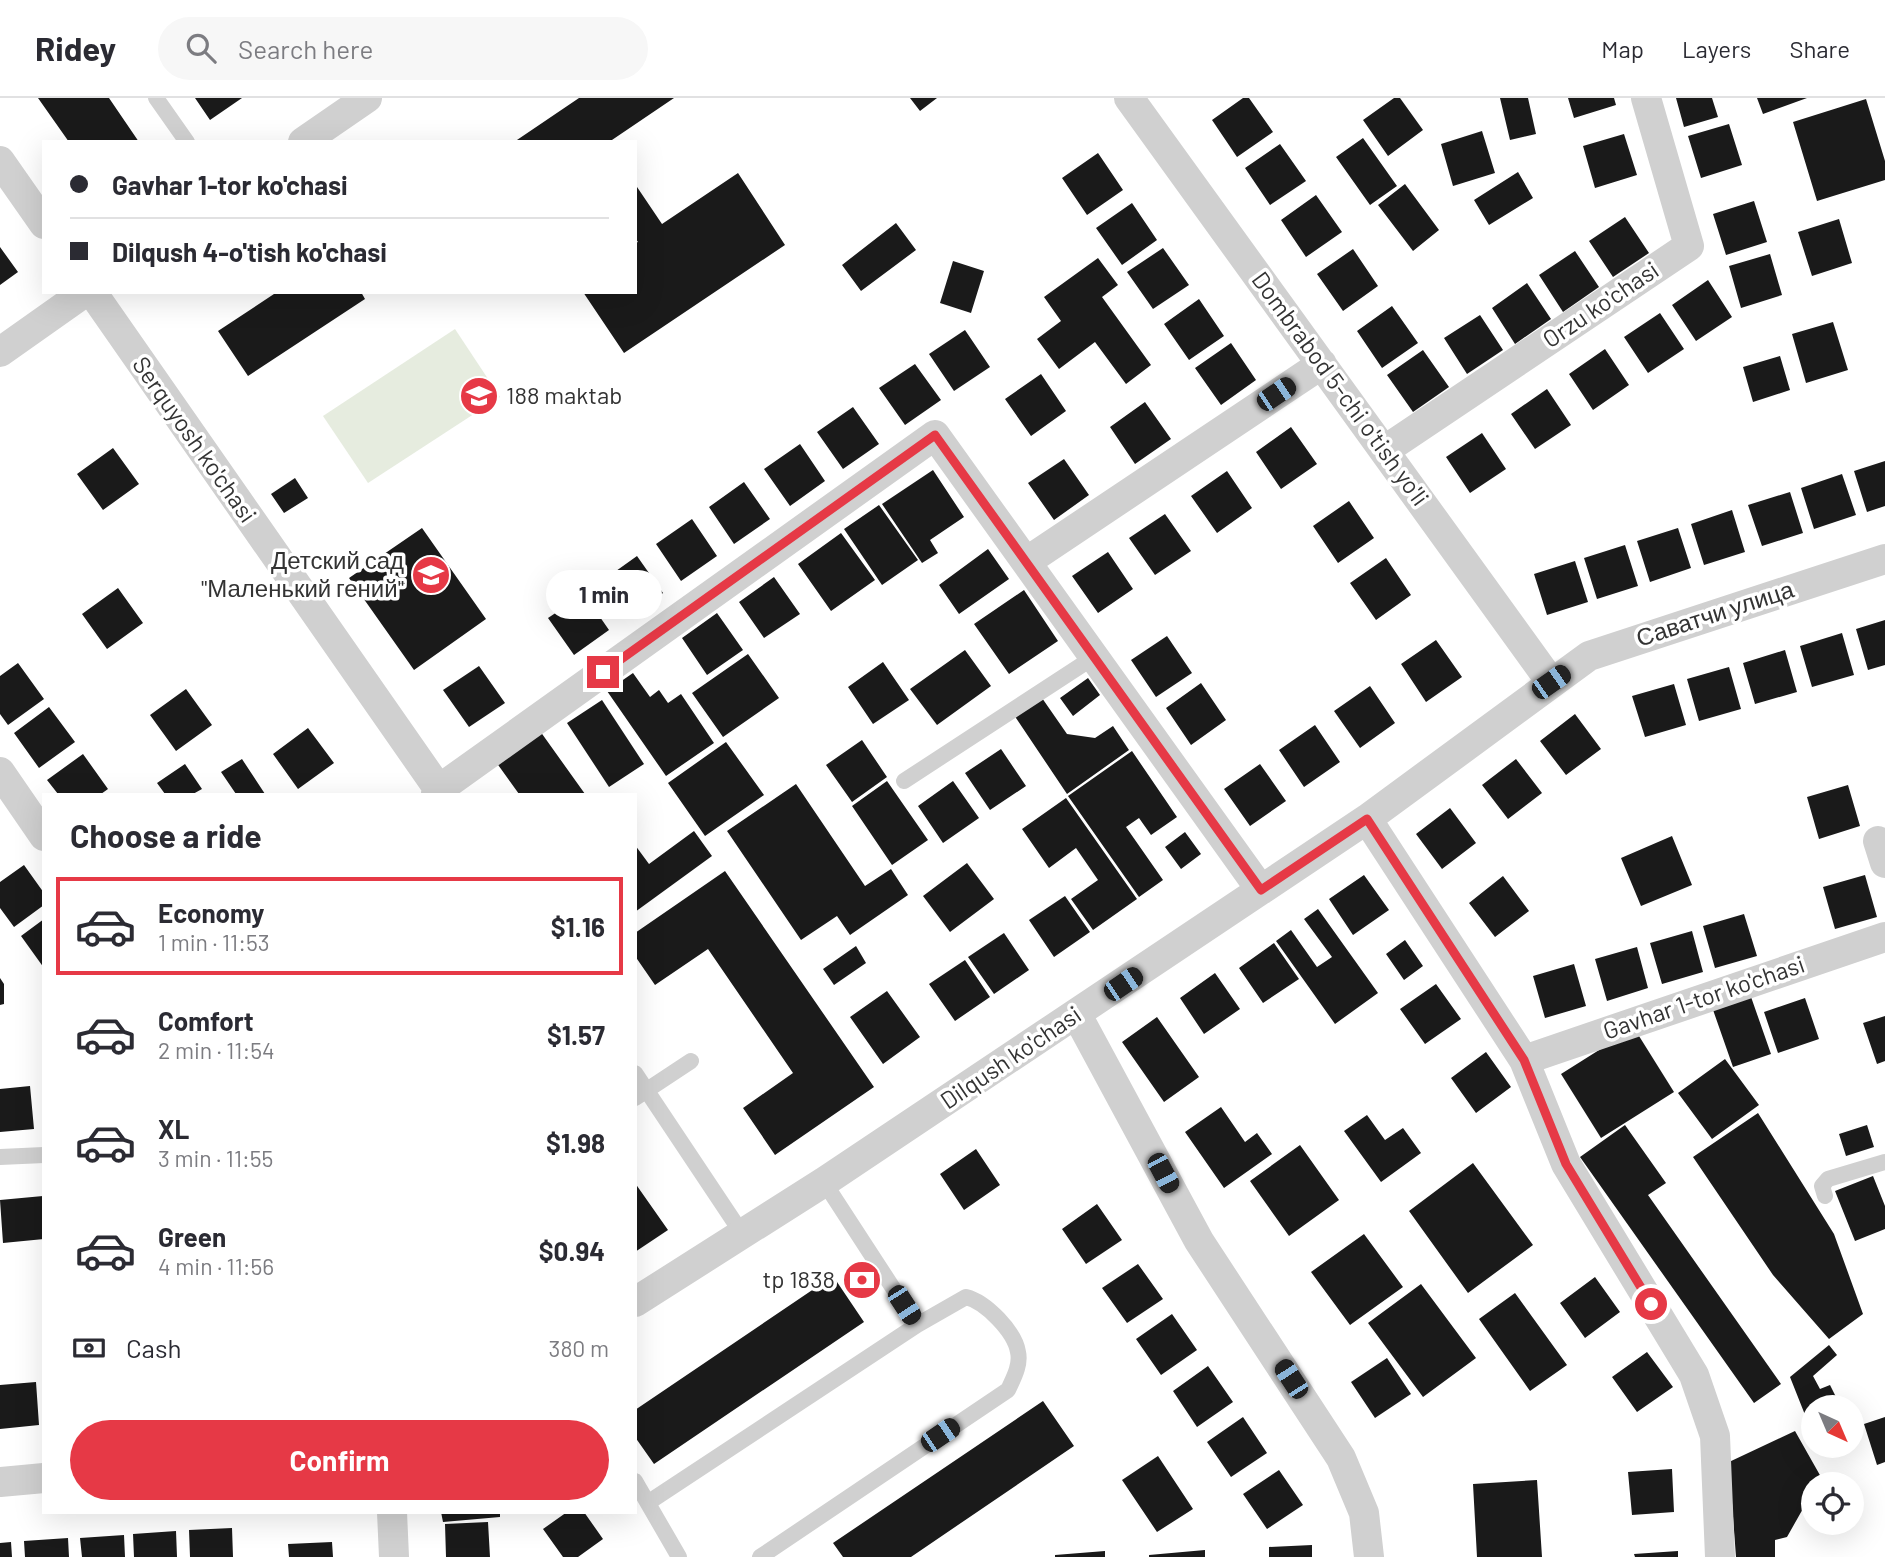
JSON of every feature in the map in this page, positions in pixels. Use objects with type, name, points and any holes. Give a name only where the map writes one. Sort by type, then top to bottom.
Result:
[{"type":"street","points":[[306,140],[367,98]]},
{"type":"street","name":"Dombrabod 5-chi o'tish yo'li","points":[[1129,98],[1551,682]]},
{"type":"street","name":"Orzu ko'chasi","points":[[1385,450],[1689,246],[1646,98]]},
{"type":"street","points":[[0,161],[42,221]]},
{"type":"street","points":[[0,352],[82,294]]},
{"type":"street","name":"Serquyosh ko'chasi","points":[[93,294],[438,793]]},
{"type":"street","points":[[1026,562],[1322,364]]},
{"type":"street","points":[[438,793],[935,435],[1261,890]]},
{"type":"street","name":"Саватчи улица","points":[[1551,682],[1589,656],[1885,559]]},
{"type":"street","name":"Dilqush ko'chasi","points":[[637,1301],[824,1182],[1367,819],[1551,682]]},
{"type":"street","points":[[0,772],[42,833]]},
{"type":"street","points":[[1367,819],[1524,1060],[1566,1164],[1694,1375],[1715,1436],[1720,1557]]},
{"type":"street","name":"Gavhar 1-tor ko'chasi","points":[[1524,1060],[1885,937]]},
{"type":"street","points":[[1077,1015],[1199,1241],[1340,1458],[1364,1513],[1369,1557]]},
{"type":"street","points":[[0,1482],[42,1478]]},
{"type":"street","points":[[392,1514],[394,1557]]},
{"type":"lane","points":[[156,98],[186,140]]},
{"type":"lane","points":[[904,781],[1094,657]]},
{"type":"lane","points":[[691,1060],[641,1094],[743,1235]]},
{"type":"lane","points":[[0,1157],[42,1154]]},
{"type":"lane","points":[[1825,1196],[1822,1186],[1828,1179],[1885,1161]]},
{"type":"lane","points":[[824,1182],[917,1325]]},
{"type":"lane","points":[[649,1502],[917,1325],[967,1297],[990,1308],[1018,1351],[1017,1372],[1008,1390],[760,1557]]},
{"type":"lane","points":[[637,1484],[679,1557]]},
{"type":"shaded area","points":[[455,329],[500,397],[368,483],[323,416]]},
{"type":"building","points":[[38,98],[109,98],[138,140],[68,140]]},
{"type":"building","points":[[195,98],[242,98],[210,120]]},
{"type":"building","points":[[579,98],[674,98],[612,140],[517,140]]},
{"type":"building","points":[[910,98],[937,98],[920,111]]},
{"type":"building","points":[[1243,98],[1249,98],[1273,132],[1237,157],[1212,120]]},
{"type":"building","points":[[1394,98],[1400,98],[1423,130],[1388,156],[1363,120]]},
{"type":"building","points":[[1500,98],[1528,98],[1536,134],[1510,140]]},
{"type":"building","points":[[1568,98],[1614,98],[1616,105],[1574,118]]},
{"type":"building","points":[[1676,98],[1712,98],[1718,117],[1684,127]]},
{"type":"building","points":[[1757,98],[1807,98],[1763,114]]},
{"type":"building","points":[[1866,99],[1885,161],[1885,180],[1817,201],[1793,122]]},
{"type":"building","points":[[1729,124],[1742,165],[1701,178],[1688,136]]},
{"type":"building","points":[[1482,131],[1495,173],[1453,186],[1441,144]]},
{"type":"building","points":[[1624,134],[1637,175],[1595,188],[1583,146]]},
{"type":"building","points":[[1363,138],[1397,186],[1370,205],[1336,157]]},
{"type":"building","points":[[1280,144],[1306,181],[1270,205],[1245,168]]},
{"type":"building","points":[[1098,153],[1123,190],[1087,215],[1062,178]]},
{"type":"building","points":[[1518,172],[1533,198],[1489,225],[1474,200]]},
{"type":"building","points":[[738,173],[785,245],[624,353],[584,294],[637,294],[637,187],[662,224]]},
{"type":"building","points":[[1405,184],[1439,230],[1413,251],[1378,205]]},
{"type":"building","points":[[1316,195],[1342,232],[1306,257],[1281,220]]},
{"type":"building","points":[[1754,201],[1767,242],[1726,255],[1713,214]]},
{"type":"building","points":[[1132,203],[1157,240],[1122,265],[1096,228]]},
{"type":"building","points":[[1625,217],[1649,253],[1613,277],[1589,241]]},
{"type":"building","points":[[1839,219],[1852,263],[1812,276],[1798,232]]},
{"type":"building","points":[[896,223],[916,250],[861,291],[842,265]]},
{"type":"building","points":[[0,247],[18,272],[0,285]]},
{"type":"building","points":[[1163,248],[1189,285],[1153,309],[1127,272]]},
{"type":"building","points":[[1353,249],[1378,286],[1343,311],[1317,274]]},
{"type":"building","points":[[1575,251],[1599,287],[1563,312],[1539,275]]},
{"type":"building","points":[[1770,254],[1782,295],[1741,308],[1729,266]]},
{"type":"building","points":[[1098,258],[1118,285],[1102,297],[1151,365],[1126,384],[1095,342],[1059,369],[1037,339],[1061,321],[1044,297]]},
{"type":"building","points":[[953,261],[984,271],[971,313],[940,303]]},
{"type":"building","points":[[1708,280],[1732,317],[1696,341],[1672,305]]},
{"type":"building","points":[[1527,283],[1551,319],[1515,344],[1492,308]]},
{"type":"building","points":[[274,294],[362,294],[365,299],[248,376],[218,331]]},
{"type":"building","points":[[1199,299],[1224,336],[1189,360],[1164,324]]},
{"type":"building","points":[[1392,306],[1418,343],[1382,368],[1357,331]]},
{"type":"building","points":[[1660,313],[1684,349],[1648,373],[1624,337]]},
{"type":"building","points":[[1480,315],[1503,350],[1467,374],[1444,338]]},
{"type":"building","points":[[1833,322],[1848,370],[1806,383],[1792,334]]},
{"type":"building","points":[[965,330],[990,367],[954,391],[929,354]]},
{"type":"building","points":[[1231,343],[1256,380],[1221,405],[1195,368]]},
{"type":"building","points":[[1605,349],[1629,385],[1593,410],[1569,374]]},
{"type":"building","points":[[1423,350],[1449,387],[1413,412],[1387,375]]},
{"type":"building","points":[[1780,356],[1790,390],[1753,402],[1743,367]]},
{"type":"building","points":[[915,364],[941,400],[905,425],[879,388]]},
{"type":"building","points":[[1041,374],[1066,411],[1031,436],[1005,399]]},
{"type":"building","points":[[1547,389],[1571,425],[1535,449],[1511,414]]},
{"type":"building","points":[[1145,402],[1171,439],[1135,464],[1110,427]]},
{"type":"building","points":[[853,407],[879,444],[843,469],[817,432]]},
{"type":"building","points":[[1291,427],[1317,464],[1281,489],[1256,452]]},
{"type":"building","points":[[1482,433],[1506,469],[1470,493],[1446,457]]},
{"type":"building","points":[[800,444],[825,481],[790,506],[764,469]]},
{"type":"building","points":[[113,448],[139,484],[103,510],[77,474]]},
{"type":"building","points":[[1064,459],[1089,495],[1054,520],[1028,483]]},
{"type":"building","points":[[1885,461],[1885,506],[1867,512],[1854,471]]},
{"type":"building","points":[[933,470],[964,517],[930,540],[938,553],[922,563],[882,504]]},
{"type":"building","points":[[1227,471],[1252,508],[1217,533],[1191,496]]},
{"type":"building","points":[[1842,474],[1856,515],[1814,529],[1801,488]]},
{"type":"building","points":[[295,478],[308,498],[284,513],[271,494]]},
{"type":"building","points":[[744,482],[770,519],[734,544],[709,507]]},
{"type":"building","points":[[1790,492],[1803,533],[1762,546],[1748,505]]},
{"type":"building","points":[[1349,501],[1374,538],[1338,563],[1313,526]]},
{"type":"building","points":[[879,505],[918,560],[882,585],[844,529]]},
{"type":"building","points":[[1732,510],[1745,552],[1704,565],[1691,524]]},
{"type":"building","points":[[1165,514],[1191,551],[1155,575],[1129,538]]},
{"type":"building","points":[[692,519],[717,556],[681,581],[656,544]]},
{"type":"building","points":[[422,528],[486,619],[414,670],[349,578]]},
{"type":"building","points":[[1678,528],[1691,568],[1650,582],[1637,541]]},
{"type":"building","points":[[841,533],[875,580],[831,611],[798,564]]},
{"type":"building","points":[[1625,545],[1638,586],[1597,599],[1584,558]]},
{"type":"building","points":[[988,549],[1009,579],[959,614],[939,585]]},
{"type":"building","points":[[1108,552],[1133,589],[1098,613],[1072,576]]},
{"type":"building","points":[[637,556],[663,593],[627,618],[602,581]]},
{"type":"building","points":[[1386,558],[1411,595],[1376,620],[1350,583]]},
{"type":"building","points":[[1575,561],[1588,602],[1547,615],[1534,574]]},
{"type":"building","points":[[774,577],[800,614],[764,638],[739,602]]},
{"type":"building","points":[[118,588],[143,623],[107,649],[82,614]]},
{"type":"building","points":[[1024,590],[1058,641],[1009,674],[974,624]]},
{"type":"building","points":[[584,594],[609,630],[574,655],[548,618]]},
{"type":"building","points":[[717,613],[743,650],[707,675],[682,638]]},
{"type":"building","points":[[1885,620],[1885,665],[1868,670],[1856,629]]},
{"type":"building","points":[[1842,633],[1854,675],[1812,687],[1800,646]]},
{"type":"building","points":[[1167,636],[1192,673],[1156,697],[1131,660]]},
{"type":"building","points":[[1436,640],[1462,677],[1426,702],[1401,664]]},
{"type":"building","points":[[965,650],[991,686],[937,725],[910,689]]},
{"type":"building","points":[[1785,650],[1797,692],[1755,704],[1743,663]]},
{"type":"building","points":[[748,654],[779,698],[723,737],[692,693]]},
{"type":"building","points":[[883,662],[909,700],[873,724],[848,687]]},
{"type":"building","points":[[18,663],[44,699],[8,725],[0,714],[0,676]]},
{"type":"building","points":[[479,666],[505,703],[469,727],[443,690]]},
{"type":"building","points":[[1729,667],[1741,709],[1699,721],[1687,679]]},
{"type":"building","points":[[633,673],[650,697],[659,690],[668,703],[681,694],[714,743],[666,776],[607,691]]},
{"type":"building","points":[[1088,678],[1100,695],[1073,716],[1060,698]]},
{"type":"building","points":[[1201,683],[1226,720],[1191,745],[1166,708]]},
{"type":"building","points":[[1674,684],[1686,725],[1645,737],[1632,696]]},
{"type":"building","points":[[1370,686],[1395,723],[1360,748],[1334,711]]},
{"type":"building","points":[[186,689],[212,725],[176,751],[150,715]]},
{"type":"building","points":[[1042,698],[1067,734],[1095,738],[1113,726],[1129,750],[1067,794],[1014,715]]},
{"type":"building","points":[[602,700],[644,764],[609,787],[567,723]]},
{"type":"building","points":[[49,707],[75,742],[39,768],[14,733]]},
{"type":"building","points":[[1575,714],[1601,749],[1566,775],[1540,741]]},
{"type":"building","points":[[1315,725],[1340,762],[1304,787],[1279,750]]},
{"type":"building","points":[[308,728],[334,763],[298,789],[273,754]]},
{"type":"building","points":[[540,731],[584,793],[518,793],[496,762]]},
{"type":"building","points":[[862,740],[887,777],[852,802],[826,765]]},
{"type":"building","points":[[726,742],[764,795],[705,836],[668,783]]},
{"type":"building","points":[[1001,749],[1026,786],[990,810],[965,773]]},
{"type":"building","points":[[1132,751],[1177,817],[1151,835],[1139,818],[1126,827],[1163,880],[1139,897],[1068,796]]},
{"type":"building","points":[[83,754],[108,789],[102,793],[57,793],[47,780]]},
{"type":"building","points":[[242,759],[264,793],[235,793],[221,772]]},
{"type":"building","points":[[1516,759],[1542,793],[1508,819],[1482,785]]},
{"type":"building","points":[[185,764],[202,789],[195,793],[164,793],[157,783]]},
{"type":"building","points":[[1260,764],[1286,801],[1250,826],[1224,789]]},
{"type":"building","points":[[887,781],[928,840],[892,865],[852,806]]},
{"type":"building","points":[[953,781],[979,818],[943,843],[918,806]]},
{"type":"building","points":[[796,784],[865,886],[891,869],[908,895],[850,935],[837,916],[801,940],[727,831]]},
{"type":"building","points":[[1848,785],[1860,826],[1819,839],[1807,797]]},
{"type":"building","points":[[1066,798],[1137,899],[1093,930],[1071,899],[1098,880],[1076,848],[1049,868],[1022,829]]},
{"type":"building","points":[[1450,808],[1476,843],[1442,869],[1416,834]]},
{"type":"building","points":[[694,831],[712,856],[637,911],[637,848],[649,864]]},
{"type":"building","points":[[1185,832],[1201,854],[1181,869],[1165,847]]},
{"type":"building","points":[[1672,836],[1692,885],[1641,906],[1621,858]]},
{"type":"building","points":[[967,863],[994,899],[950,932],[923,896]]},
{"type":"building","points":[[24,865],[42,890],[42,906],[14,927],[0,908],[0,882]]},
{"type":"building","points":[[725,871],[874,1087],[775,1155],[743,1108],[793,1073],[708,949],[655,985],[637,959],[637,932]]},
{"type":"building","points":[[1364,875],[1389,910],[1353,935],[1329,899]]},
{"type":"building","points":[[1865,875],[1877,917],[1835,929],[1823,887]]},
{"type":"building","points":[[1503,876],[1529,911],[1495,937],[1469,903]]},
{"type":"building","points":[[1065,896],[1090,932],[1054,957],[1029,920]]},
{"type":"building","points":[[1318,909],[1378,993],[1335,1024],[1276,941],[1291,930],[1317,967],[1332,957],[1304,919]]},
{"type":"building","points":[[1744,914],[1757,956],[1715,968],[1703,926]]},
{"type":"building","points":[[42,920],[42,965],[21,936]]},
{"type":"building","points":[[1692,931],[1703,972],[1662,984],[1650,943]]},
{"type":"building","points":[[1004,933],[1029,970],[994,994],[968,957]]},
{"type":"building","points":[[1405,940],[1423,966],[1404,980],[1386,954]]},
{"type":"building","points":[[1274,943],[1299,979],[1263,1003],[1239,968]]},
{"type":"building","points":[[856,946],[866,963],[834,985],[823,969]]},
{"type":"building","points":[[1637,947],[1648,988],[1607,1001],[1595,959]]},
{"type":"building","points":[[965,960],[990,997],[955,1021],[929,984]]},
{"type":"building","points":[[1574,964],[1586,1006],[1545,1018],[1533,976]]},
{"type":"building","points":[[1215,973],[1240,1009],[1204,1034],[1180,998]]},
{"type":"building","points":[[0,978],[4,984],[4,1004],[0,1005]]},
{"type":"building","points":[[1436,984],[1461,1019],[1425,1044],[1400,1009]]},
{"type":"building","points":[[887,991],[920,1037],[883,1064],[850,1017]]},
{"type":"building","points":[[1750,994],[1771,1054],[1733,1067],[1712,1007]]},
{"type":"building","points":[[1805,998],[1819,1039],[1778,1053],[1764,1012]]},
{"type":"building","points":[[1885,1016],[1885,1061],[1877,1064],[1863,1023]]},
{"type":"building","points":[[1157,1017],[1199,1077],[1164,1102],[1122,1042]]},
{"type":"building","points":[[1634,1028],[1674,1092],[1601,1138],[1561,1074]]},
{"type":"building","points":[[1486,1052],[1511,1087],[1476,1113],[1451,1078]]},
{"type":"building","points":[[1725,1059],[1759,1105],[1712,1139],[1678,1093]]},
{"type":"building","points":[[30,1086],[34,1129],[0,1132],[0,1089]]},
{"type":"building","points":[[1221,1107],[1245,1142],[1257,1133],[1272,1154],[1224,1188],[1185,1132]]},
{"type":"building","points":[[1758,1113],[1834,1234],[1863,1314],[1829,1339],[1773,1275],[1693,1157]]},
{"type":"building","points":[[1367,1115],[1385,1140],[1403,1128],[1421,1153],[1381,1182],[1344,1131]]},
{"type":"building","points":[[1625,1125],[1666,1183],[1648,1195],[1781,1384],[1754,1403],[1580,1157]]},
{"type":"building","points":[[1867,1125],[1874,1147],[1846,1156],[1839,1134]]},
{"type":"building","points":[[1300,1145],[1339,1200],[1289,1236],[1250,1181]]},
{"type":"building","points":[[976,1149],[1000,1185],[964,1210],[940,1174]]},
{"type":"building","points":[[1473,1163],[1533,1245],[1468,1293],[1409,1211]]},
{"type":"building","points":[[1873,1176],[1885,1206],[1885,1229],[1855,1241],[1835,1191]]},
{"type":"building","points":[[637,1186],[668,1230],[637,1251]]},
{"type":"building","points":[[42,1196],[42,1239],[3,1243],[0,1200]]},
{"type":"building","points":[[1097,1204],[1122,1240],[1086,1264],[1062,1229]]},
{"type":"building","points":[[1364,1234],[1403,1287],[1350,1325],[1311,1272]]},
{"type":"building","points":[[1138,1264],[1163,1299],[1127,1323],[1102,1288]]},
{"type":"building","points":[[833,1276],[864,1322],[654,1464],[637,1440],[637,1409]]},
{"type":"building","points":[[1595,1277],[1620,1312],[1585,1338],[1560,1303]]},
{"type":"building","points":[[1421,1284],[1476,1358],[1423,1397],[1368,1323]]},
{"type":"building","points":[[1515,1293],[1567,1365],[1530,1391],[1479,1319]]},
{"type":"building","points":[[1172,1314],[1197,1350],[1161,1375],[1136,1339]]},
{"type":"building","points":[[1829,1345],[1837,1355],[1813,1376],[1820,1389],[1830,1385],[1835,1395],[1801,1395],[1801,1405],[1790,1377]]},
{"type":"building","points":[[1647,1352],[1673,1387],[1637,1412],[1612,1377]]},
{"type":"building","points":[[1387,1358],[1411,1394],[1375,1418],[1351,1382]]},
{"type":"building","points":[[1208,1366],[1233,1402],[1197,1427],[1173,1391]]},
{"type":"building","points":[[36,1382],[39,1425],[0,1429],[0,1385]]},
{"type":"building","points":[[1043,1401],[1074,1446],[911,1557],[843,1557],[833,1543]]},
{"type":"building","points":[[1243,1417],[1267,1453],[1231,1477],[1207,1442]]},
{"type":"building","points":[[1885,1417],[1885,1462],[1877,1465],[1864,1424]]},
{"type":"building","points":[[1795,1431],[1801,1442],[1801,1458],[1810,1458],[1818,1472],[1801,1472],[1801,1512],[1787,1537],[1775,1540],[1775,1557],[1736,1557],[1729,1462]]},
{"type":"building","points":[[1158,1456],[1193,1509],[1157,1532],[1122,1480]]},
{"type":"building","points":[[1672,1469],[1674,1512],[1632,1515],[1628,1472]]},
{"type":"building","points":[[1279,1470],[1303,1505],[1267,1529],[1243,1494]]},
{"type":"building","points":[[1537,1480],[1542,1557],[1477,1557],[1473,1484]]},
{"type":"building","points":[[441,1514],[500,1514],[500,1517],[443,1522]]},
{"type":"building","points":[[564,1514],[585,1514],[603,1539],[578,1557],[563,1557],[543,1529]]},
{"type":"building","points":[[488,1522],[490,1557],[446,1557],[445,1524]]},
{"type":"building","points":[[232,1528],[233,1557],[190,1557],[189,1530]]},
{"type":"building","points":[[176,1531],[177,1557],[134,1557],[133,1534]]},
{"type":"building","points":[[124,1535],[125,1557],[82,1557],[80,1538]]},
{"type":"building","points":[[68,1538],[69,1557],[25,1557],[24,1541]]},
{"type":"building","points":[[11,1542],[12,1557],[0,1557],[0,1543]]},
{"type":"building","points":[[332,1542],[333,1557],[289,1557],[288,1544]]},
{"type":"building","points":[[1312,1545],[1312,1557],[1269,1557],[1269,1547]]},
{"type":"building","points":[[1205,1550],[1205,1557],[1149,1557],[1149,1555]]},
{"type":"building","points":[[1105,1551],[1105,1557],[1055,1557],[1055,1555]]},
{"type":"building","points":[[1678,1551],[1678,1557],[1635,1557],[1634,1554]]},
{"type":"place","name":"188 maktab","points":[[479,396]]},
{"type":"place","name":"Детский сад \"Маленький гений\"","points":[[431,575]]},
{"type":"place","name":"tp 1838","points":[[862,1280]]},
{"type":"route","points":[[603,672],[935,435],[1261,890],[1367,819],[1524,1060],[1566,1164],[1651,1304]]}]
